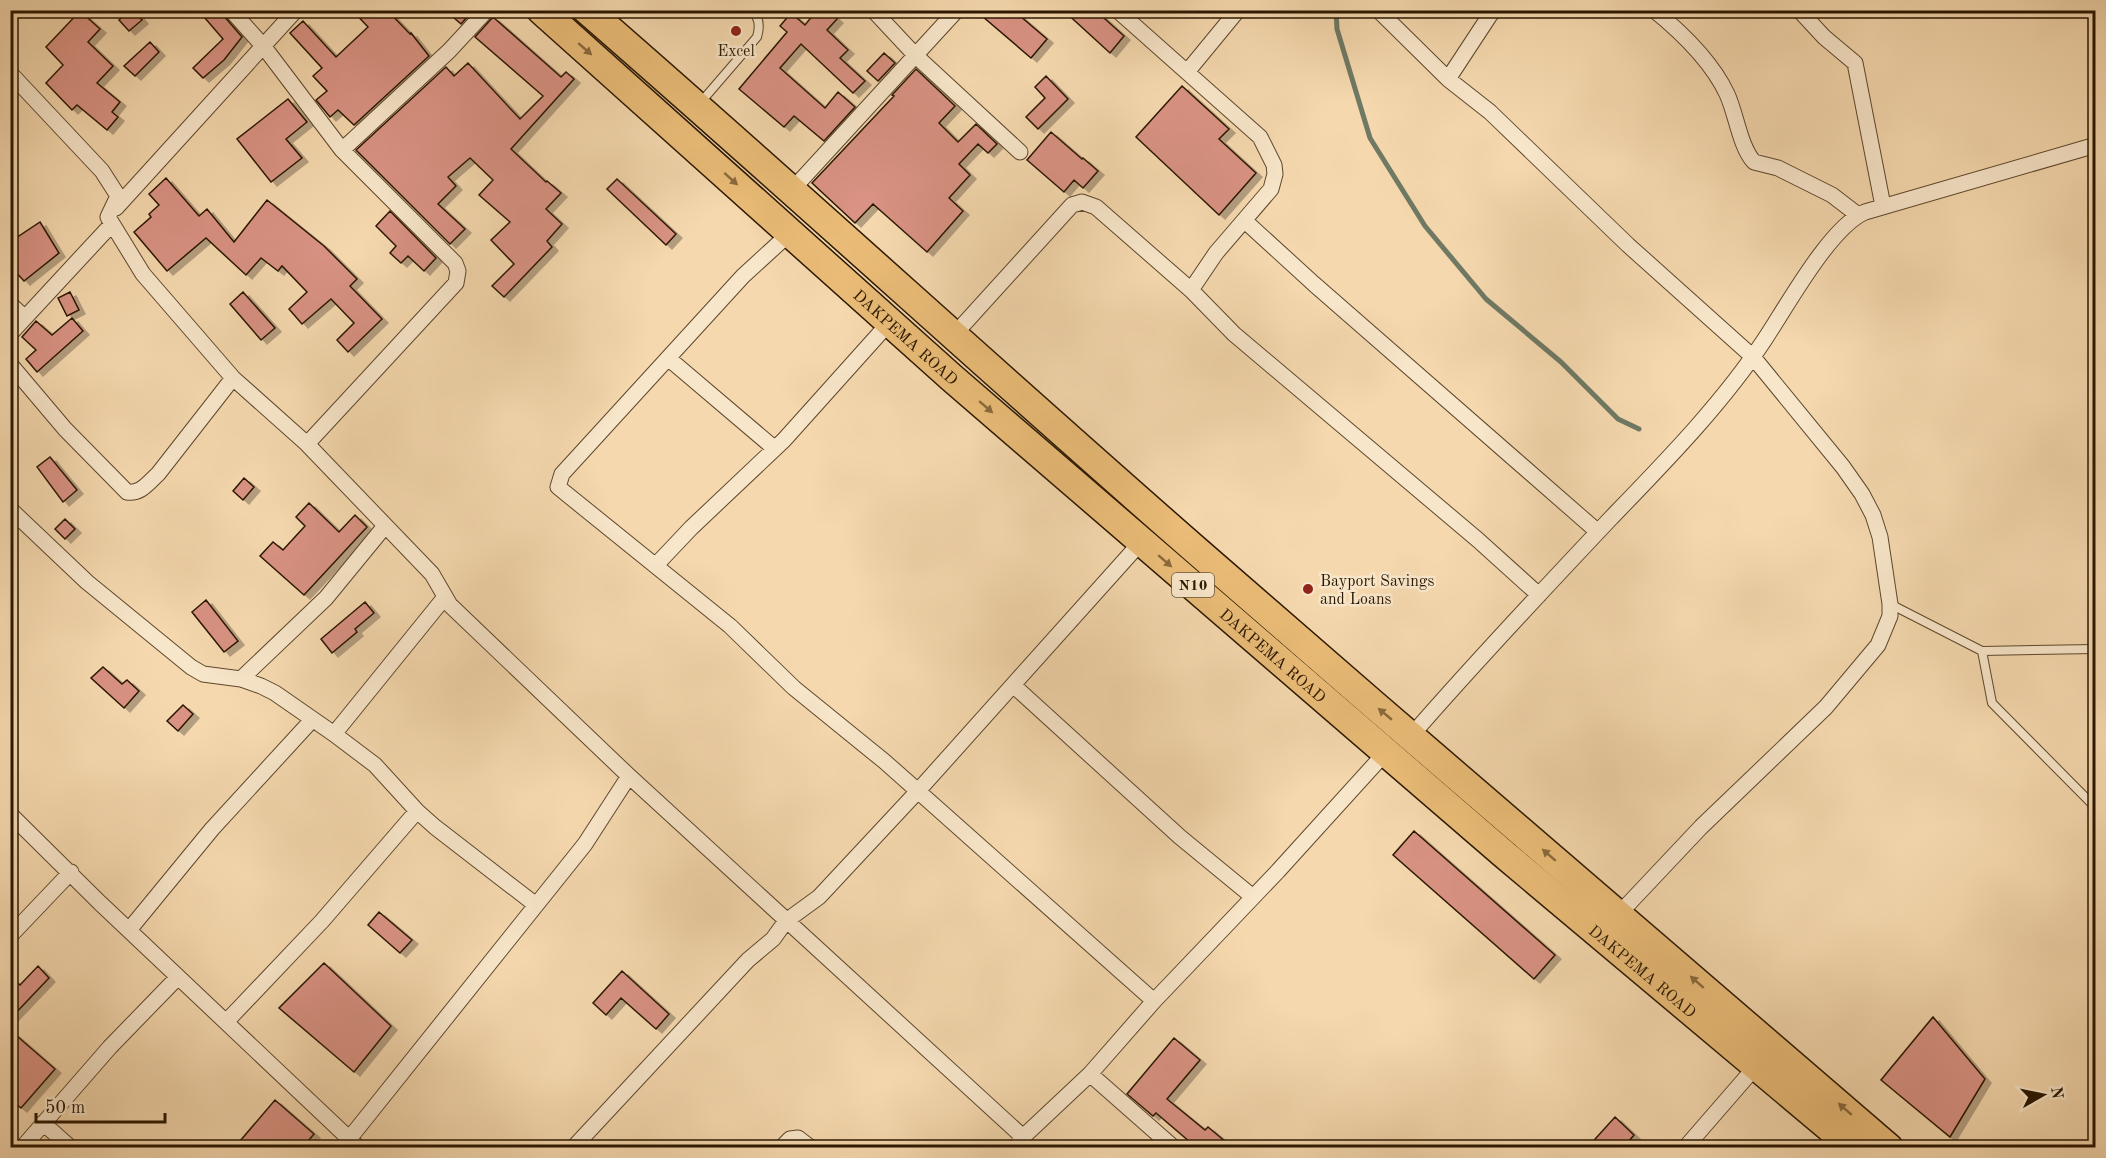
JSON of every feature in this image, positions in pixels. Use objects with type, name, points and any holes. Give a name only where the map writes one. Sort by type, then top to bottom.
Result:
[{"type":"highway","name":"DAKPEMA ROAD","points":[[541,10],[889,323],[1505,855],[1854,1148]]},
{"type":"highway","name":"DAKPEMA ROAD","points":[[587,10],[1206,559],[1889,1148]]},
{"type":"street","points":[[231,10],[264,47],[342,150],[455,263],[458,275],[456,283],[307,444]]},
{"type":"street","points":[[108,217],[296,10]]},
{"type":"street","points":[[342,150],[449,51],[487,10]]},
{"type":"street","points":[[873,10],[916,56],[1020,152]]},
{"type":"street","points":[[791,191],[957,10]]},
{"type":"street","points":[[1117,10],[1260,137],[1271,156],[1275,174],[1271,189],[1216,254],[1191,290]]},
{"type":"street","points":[[1187,72],[1238,10]]},
{"type":"street","points":[[1378,10],[1448,79],[1490,112],[1628,245],[1753,357],[1844,467],[1862,494],[1880,537],[1890,616],[1878,645],[1826,707],[1701,827],[1618,915]]},
{"type":"street","points":[[1448,79],[1495,10]]},
{"type":"street","points":[[1654,10],[1676,30],[1714,72],[1726,93],[1751,158],[1759,164],[1778,168],[1832,195],[1858,215]]},
{"type":"street","points":[[1799,10],[1824,37],[1855,63],[1883,206]]},
{"type":"street","points":[[10,73],[89,155],[107,177],[118,196],[108,217]]},
{"type":"street","points":[[1411,736],[1473,664],[1707,413],[1753,357],[1842,228],[1858,215],[1883,206],[2096,145]]},
{"type":"street","points":[[953,336],[1072,205],[1082,202],[1096,207],[1191,290],[1234,334],[1470,533],[1539,595]]},
{"type":"street","points":[[10,334],[112,225],[108,217]]},
{"type":"street","points":[[108,217],[142,274],[232,378],[307,444],[432,574],[450,605],[629,776],[825,955],[1018,1142],[1090,1074],[1154,1001],[1386,752]]},
{"type":"street","points":[[1245,220],[1314,284],[1598,532]]},
{"type":"street","points":[[790,232],[743,276],[562,474],[558,487],[730,626],[794,688],[884,761],[1154,1001]]},
{"type":"street","points":[[10,304],[25,318]]},
{"type":"street","points":[[656,565],[774,448],[889,323]]},
{"type":"street","points":[[668,358],[774,448]]},
{"type":"street","points":[[10,364],[65,429],[127,492],[133,493],[143,488],[158,474],[232,378]]},
{"type":"street","points":[[10,509],[102,595],[191,667],[203,674],[241,679],[275,693],[375,765],[417,811],[484,867],[536,905]]},
{"type":"street","points":[[241,679],[326,597],[385,526]]},
{"type":"street","points":[[573,1148],[748,960],[773,939],[786,921],[819,897],[917,792],[1142,542]]},
{"type":"street","points":[[334,734],[446,597]]},
{"type":"street","points":[[1013,685],[1180,837],[1253,897]]},
{"type":"street","points":[[129,930],[212,829],[312,720]]},
{"type":"street","points":[[10,814],[354,1143],[585,844],[629,776]]},
{"type":"street","points":[[226,1022],[322,921],[417,811]]},
{"type":"street","points":[[12,932],[71,872]]},
{"type":"street","points":[[22,1148],[110,1047],[178,976]]},
{"type":"street","points":[[1685,1148],[1756,1065]]},
{"type":"street","points":[[1090,1074],[1174,1148]]},
{"type":"street","points":[[43,1123],[71,1148]]},
{"type":"street","points":[[781,1148],[790,1139],[798,1138],[811,1148]]},
{"type":"lane","points":[[697,106],[757,37],[760,26],[756,14],[751,10]]},
{"type":"lane","points":[[1890,604],[1982,651],[2096,650]]},
{"type":"lane","points":[[1982,651],[1992,703],[2096,808]]},
{"type":"building","points":[[130,10],[134,10],[142,20],[129,31],[119,20]]},
{"type":"building","points":[[198,10],[221,10],[242,37],[224,60],[203,78],[193,68],[223,39]]},
{"type":"building","points":[[352,10],[387,10],[411,33],[429,56],[354,125],[338,110],[330,117],[316,100],[327,91],[313,76],[322,68],[290,33],[303,21],[336,57],[368,27]]},
{"type":"building","points":[[445,10],[473,10],[461,24]]},
{"type":"building","points":[[817,10],[827,10],[837,19],[827,30],[848,50],[840,58],[865,81],[853,93],[801,44],[780,68],[825,108],[838,92],[855,107],[824,141],[794,116],[784,127],[739,89],[787,32],[780,26],[791,13],[805,25]]},
{"type":"building","points":[[975,10],[1013,10],[1047,39],[1031,58]]},
{"type":"building","points":[[1063,10],[1095,10],[1124,36],[1110,53]]},
{"type":"building","points":[[80,11],[100,29],[88,42],[113,66],[97,83],[120,102],[112,112],[118,117],[107,130],[77,105],[72,110],[46,83],[63,65],[46,47]]},
{"type":"building","points":[[493,17],[561,77],[566,72],[574,79],[511,149],[561,193],[546,209],[562,224],[547,241],[552,247],[504,297],[492,286],[514,264],[491,240],[510,222],[479,195],[493,180],[470,158],[448,177],[456,186],[438,204],[465,229],[450,244],[356,150],[446,67],[454,76],[468,63],[520,119],[543,96],[475,37]]},
{"type":"building","points":[[150,42],[159,52],[135,76],[124,66]]},
{"type":"building","points":[[884,53],[895,63],[878,81],[867,71]]},
{"type":"building","points":[[916,69],[955,106],[939,123],[958,142],[976,124],[997,144],[988,153],[978,144],[959,164],[970,175],[949,198],[963,211],[927,252],[873,204],[855,223],[812,183],[894,96],[892,95]]},
{"type":"building","points":[[1046,76],[1068,99],[1038,129],[1026,117],[1045,98],[1035,87]]},
{"type":"building","points":[[1182,86],[1229,129],[1219,139],[1256,173],[1219,215],[1136,137]]},
{"type":"building","points":[[288,99],[307,122],[286,139],[302,158],[271,182],[237,139]]},
{"type":"building","points":[[1051,132],[1098,171],[1083,188],[1074,180],[1064,192],[1027,160]]},
{"type":"building","points":[[166,178],[199,216],[207,209],[234,242],[267,200],[324,246],[357,279],[350,286],[382,319],[348,352],[337,340],[354,323],[331,299],[302,324],[289,309],[307,292],[282,266],[278,271],[261,258],[246,275],[206,238],[167,271],[134,232],[151,217],[149,214],[159,205],[149,194]]},
{"type":"building","points":[[617,179],[676,234],[666,245],[607,189]]},
{"type":"building","points":[[390,211],[436,258],[424,271],[408,256],[401,263],[390,253],[396,246],[376,226]]},
{"type":"building","points":[[40,222],[59,253],[24,281],[10,266],[10,242]]},
{"type":"building","points":[[70,292],[79,310],[67,316],[58,298]]},
{"type":"building","points":[[243,292],[275,328],[261,340],[230,304]]},
{"type":"building","points":[[72,318],[83,331],[37,372],[26,359],[36,350],[22,337],[36,321],[52,335]]},
{"type":"building","points":[[50,457],[77,490],[63,502],[37,467]]},
{"type":"building","points":[[244,478],[254,487],[243,500],[233,491]]},
{"type":"building","points":[[309,503],[339,532],[355,515],[367,527],[304,595],[260,556],[273,542],[283,550],[305,526],[296,517]]},
{"type":"building","points":[[65,519],[75,529],[65,539],[55,529]]},
{"type":"building","points":[[206,600],[238,641],[224,652],[192,612]]},
{"type":"building","points":[[365,602],[374,613],[355,629],[357,632],[332,653],[321,639]]},
{"type":"building","points":[[103,667],[122,684],[127,680],[139,691],[124,708],[91,678]]},
{"type":"building","points":[[183,705],[193,714],[178,731],[167,721]]},
{"type":"building","points":[[1414,831],[1555,955],[1534,979],[1393,855]]},
{"type":"building","points":[[379,912],[412,940],[400,953],[368,925]]},
{"type":"building","points":[[324,963],[391,1026],[354,1072],[279,1008]]},
{"type":"building","points":[[38,966],[49,978],[10,1019],[10,977],[20,985]]},
{"type":"building","points":[[622,971],[669,1014],[656,1029],[621,998],[606,1015],[593,1003]]},
{"type":"building","points":[[1933,1017],[1985,1079],[1950,1137],[1881,1080]]},
{"type":"building","points":[[10,1030],[55,1069],[21,1108],[10,1099]]},
{"type":"building","points":[[1174,1038],[1200,1060],[1167,1099],[1205,1130],[1208,1127],[1233,1148],[1197,1148],[1156,1113],[1153,1116],[1127,1094]]},
{"type":"building","points":[[275,1100],[314,1134],[302,1148],[234,1148]]},
{"type":"building","points":[[1615,1117],[1634,1135],[1623,1148],[1587,1148]]},
{"type":"waterway","points":[[1336,10],[1337,29],[1370,138],[1425,226],[1486,299],[1561,362],[1618,419],[1639,429]]},
{"type":"place","name":"Excel","points":[[736,31]]},
{"type":"place","name":"Bayport Savings and Loans","points":[[1308,589]]}]
